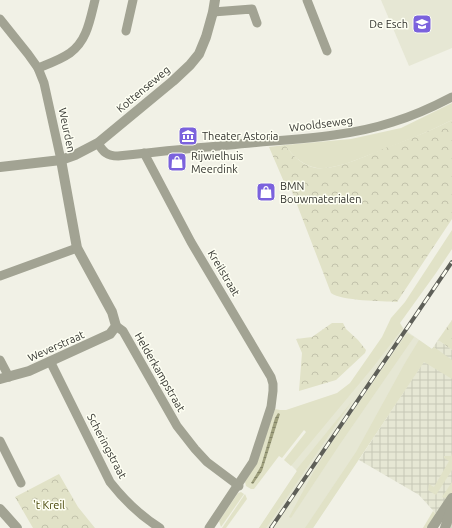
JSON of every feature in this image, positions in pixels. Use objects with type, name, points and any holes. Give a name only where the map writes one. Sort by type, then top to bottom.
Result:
[{"type":"street","points":[[38,68],[69,54],[79,45],[87,30],[95,0]]},
{"type":"street","points":[[126,31],[133,0]]},
{"type":"street","name":"Kottenseweg","points":[[61,160],[75,155],[98,143],[173,81],[190,65],[204,42],[215,0]]},
{"type":"street","points":[[307,0],[326,51]]},
{"type":"street","points":[[213,12],[252,9],[257,22]]},
{"type":"street","name":"Weurden","points":[[0,19],[38,68],[44,83],[61,160],[0,167]]},
{"type":"street","name":"Wooldseweg","points":[[98,143],[104,152],[111,156],[144,154],[231,144],[274,142],[361,131],[412,116],[452,97]]},
{"type":"street","name":"Kreilstraat","points":[[144,154],[191,242],[271,377],[273,384],[271,407],[254,462],[209,528]]},
{"type":"street","name":"Helderkampstraat","points":[[61,160],[77,248],[112,312],[116,326],[123,332],[177,426],[207,462],[239,486]]},
{"type":"street","points":[[0,276],[77,248]]},
{"type":"street","name":"Weverstraat","points":[[4,378],[29,371],[110,334],[116,326]]},
{"type":"street","points":[[0,360],[4,378]]},
{"type":"street","name":"Scheringstraat","points":[[50,361],[110,482],[142,517],[160,528]]},
{"type":"street","points":[[0,441],[21,483]]},
{"type":"street","points":[[435,527],[452,498]]},
{"type":"street","points":[[445,528],[452,507]]},
{"type":"street","points":[[0,509],[17,528]]},
{"type":"shaded area","name":"De Esch","points":[[381,0],[452,0],[452,48],[409,66]]},
{"type":"shaded area","points":[[398,325],[432,349],[313,528],[259,528],[297,471],[290,464]]},
{"type":"shaded area","points":[[438,340],[452,350],[452,528],[449,528],[419,495],[359,460]]},
{"type":"shaded area","points":[[278,413],[280,414],[262,471],[253,484],[251,483],[261,466],[275,418]]},
{"type":"green space","points":[[452,103],[452,120],[408,140],[341,165],[324,168],[312,167],[298,160],[285,145],[351,139],[401,128]]},
{"type":"green space","points":[[452,120],[452,219],[397,302],[344,298],[331,293],[288,181],[284,182],[269,147],[285,145],[294,156],[311,167],[331,167],[356,160]]},
{"type":"green space","points":[[452,230],[452,249],[400,323],[403,328],[374,366],[291,466],[284,460],[306,432],[304,430],[282,458],[279,456],[254,489],[246,486],[245,482],[255,466],[275,409],[286,410],[337,393],[350,383],[382,337],[391,318],[405,302]]},
{"type":"green space","points":[[452,320],[452,350],[438,340]]},
{"type":"green space","points":[[332,323],[343,323],[346,329],[366,350],[365,353],[336,380],[299,391],[302,353],[296,339],[312,337]]},
{"type":"green space","points":[[407,333],[414,337],[291,518],[289,517],[329,447]]},
{"type":"green space","points":[[419,340],[432,349],[434,347],[452,360],[452,379],[424,362],[313,528],[305,528],[356,452]]},
{"type":"green space","points":[[353,400],[266,528],[259,528],[297,471],[296,470]]},
{"type":"green space","points":[[452,453],[452,470],[436,495],[428,490],[429,484],[434,487],[449,461],[444,458],[444,456],[451,456]]},
{"type":"green space","name":"'t Kreil","points":[[59,474],[78,507],[95,528],[33,528],[15,497]]},
{"type":"green space","points":[[452,482],[452,493],[448,499],[442,497]]},
{"type":"green space","points":[[241,492],[244,494],[221,527],[219,521],[238,493]]},
{"type":"green space","points":[[245,494],[247,499],[226,528],[222,528]]},
{"type":"green space","points":[[433,511],[437,515],[428,528],[423,528]]},
{"type":"railway","points":[[271,528],[452,262]]},
{"type":"place","name":"De Esch","points":[[422,24]]},
{"type":"place","name":"Theater Astoria","points":[[188,136]]},
{"type":"place","name":"Rijwielhuis Meerdink","points":[[177,162]]},
{"type":"place","name":"BMN Bouwmaterialen","points":[[266,192]]}]
